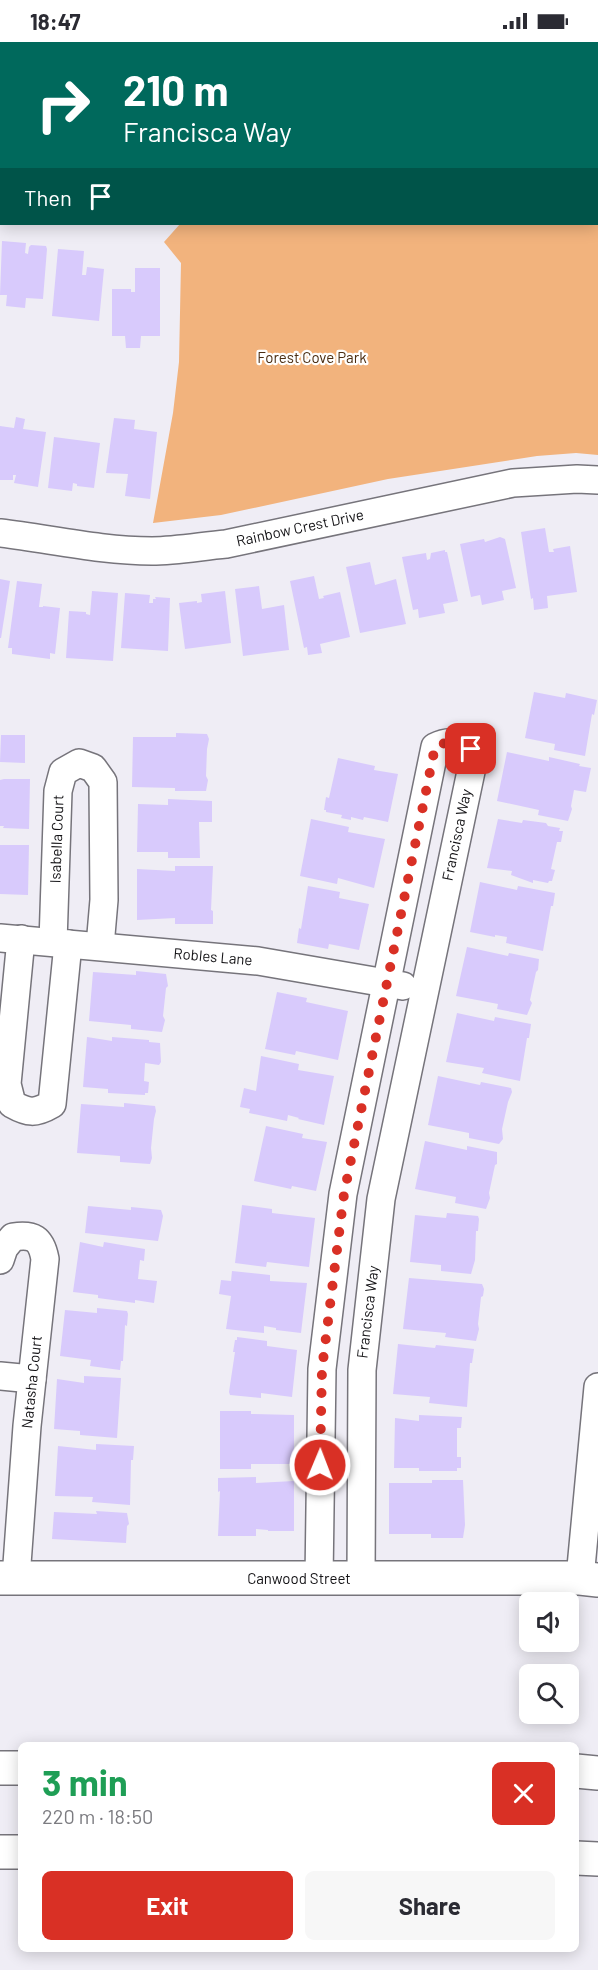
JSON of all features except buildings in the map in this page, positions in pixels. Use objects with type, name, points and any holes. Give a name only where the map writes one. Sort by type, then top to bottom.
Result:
[{"type":"main road","name":"Canwood Street","points":[[8,1578],[589,1579]]},
{"type":"main road","points":[[0,1768],[18,1768]]},
{"type":"main road","points":[[579,1771],[598,1773]]},
{"type":"main road","points":[[0,1852],[18,1852]]},
{"type":"main road","points":[[579,1858],[598,1859]]},
{"type":"street","name":"Rainbow Crest Drive","points":[[0,533],[106,547],[152,551],[175,549],[226,544],[513,483],[598,480]]},
{"type":"street","name":"Francisca Way","points":[[319,1579],[322,1369],[344,1194],[435,747],[444,742],[460,743],[471,749],[473,762],[381,1199],[362,1370],[361,1579]]},
{"type":"street","name":"Isabella Court","points":[[10,938],[7,1084],[12,1104],[27,1112],[43,1110],[52,1104],[60,943],[58,791],[63,772],[79,763],[93,768],[103,782],[104,900],[100,946]]},
{"type":"street","name":"Robles Lane","points":[[10,938],[258,961],[424,990]]},
{"type":"street","points":[[344,1194],[381,1199]]},
{"type":"street","name":"Natasha Court","points":[[0,1260],[4,1248],[13,1237],[27,1235],[41,1244],[45,1259],[8,1578]]},
{"type":"street","points":[[322,1369],[362,1370]]},
{"type":"street","points":[[0,1376],[32,1379]]},
{"type":"street","points":[[589,1579],[598,1387]]},
{"type":"green space","name":"Forest Cove Park","points":[[179,225],[598,225],[598,455],[576,453],[537,456],[388,479],[221,515],[153,523],[173,413],[179,362],[181,263],[164,242]]},
{"type":"route","points":[[320,1465],[322,1369],[344,1194],[435,747],[444,742],[450,742],[460,743],[471,749]]}]
